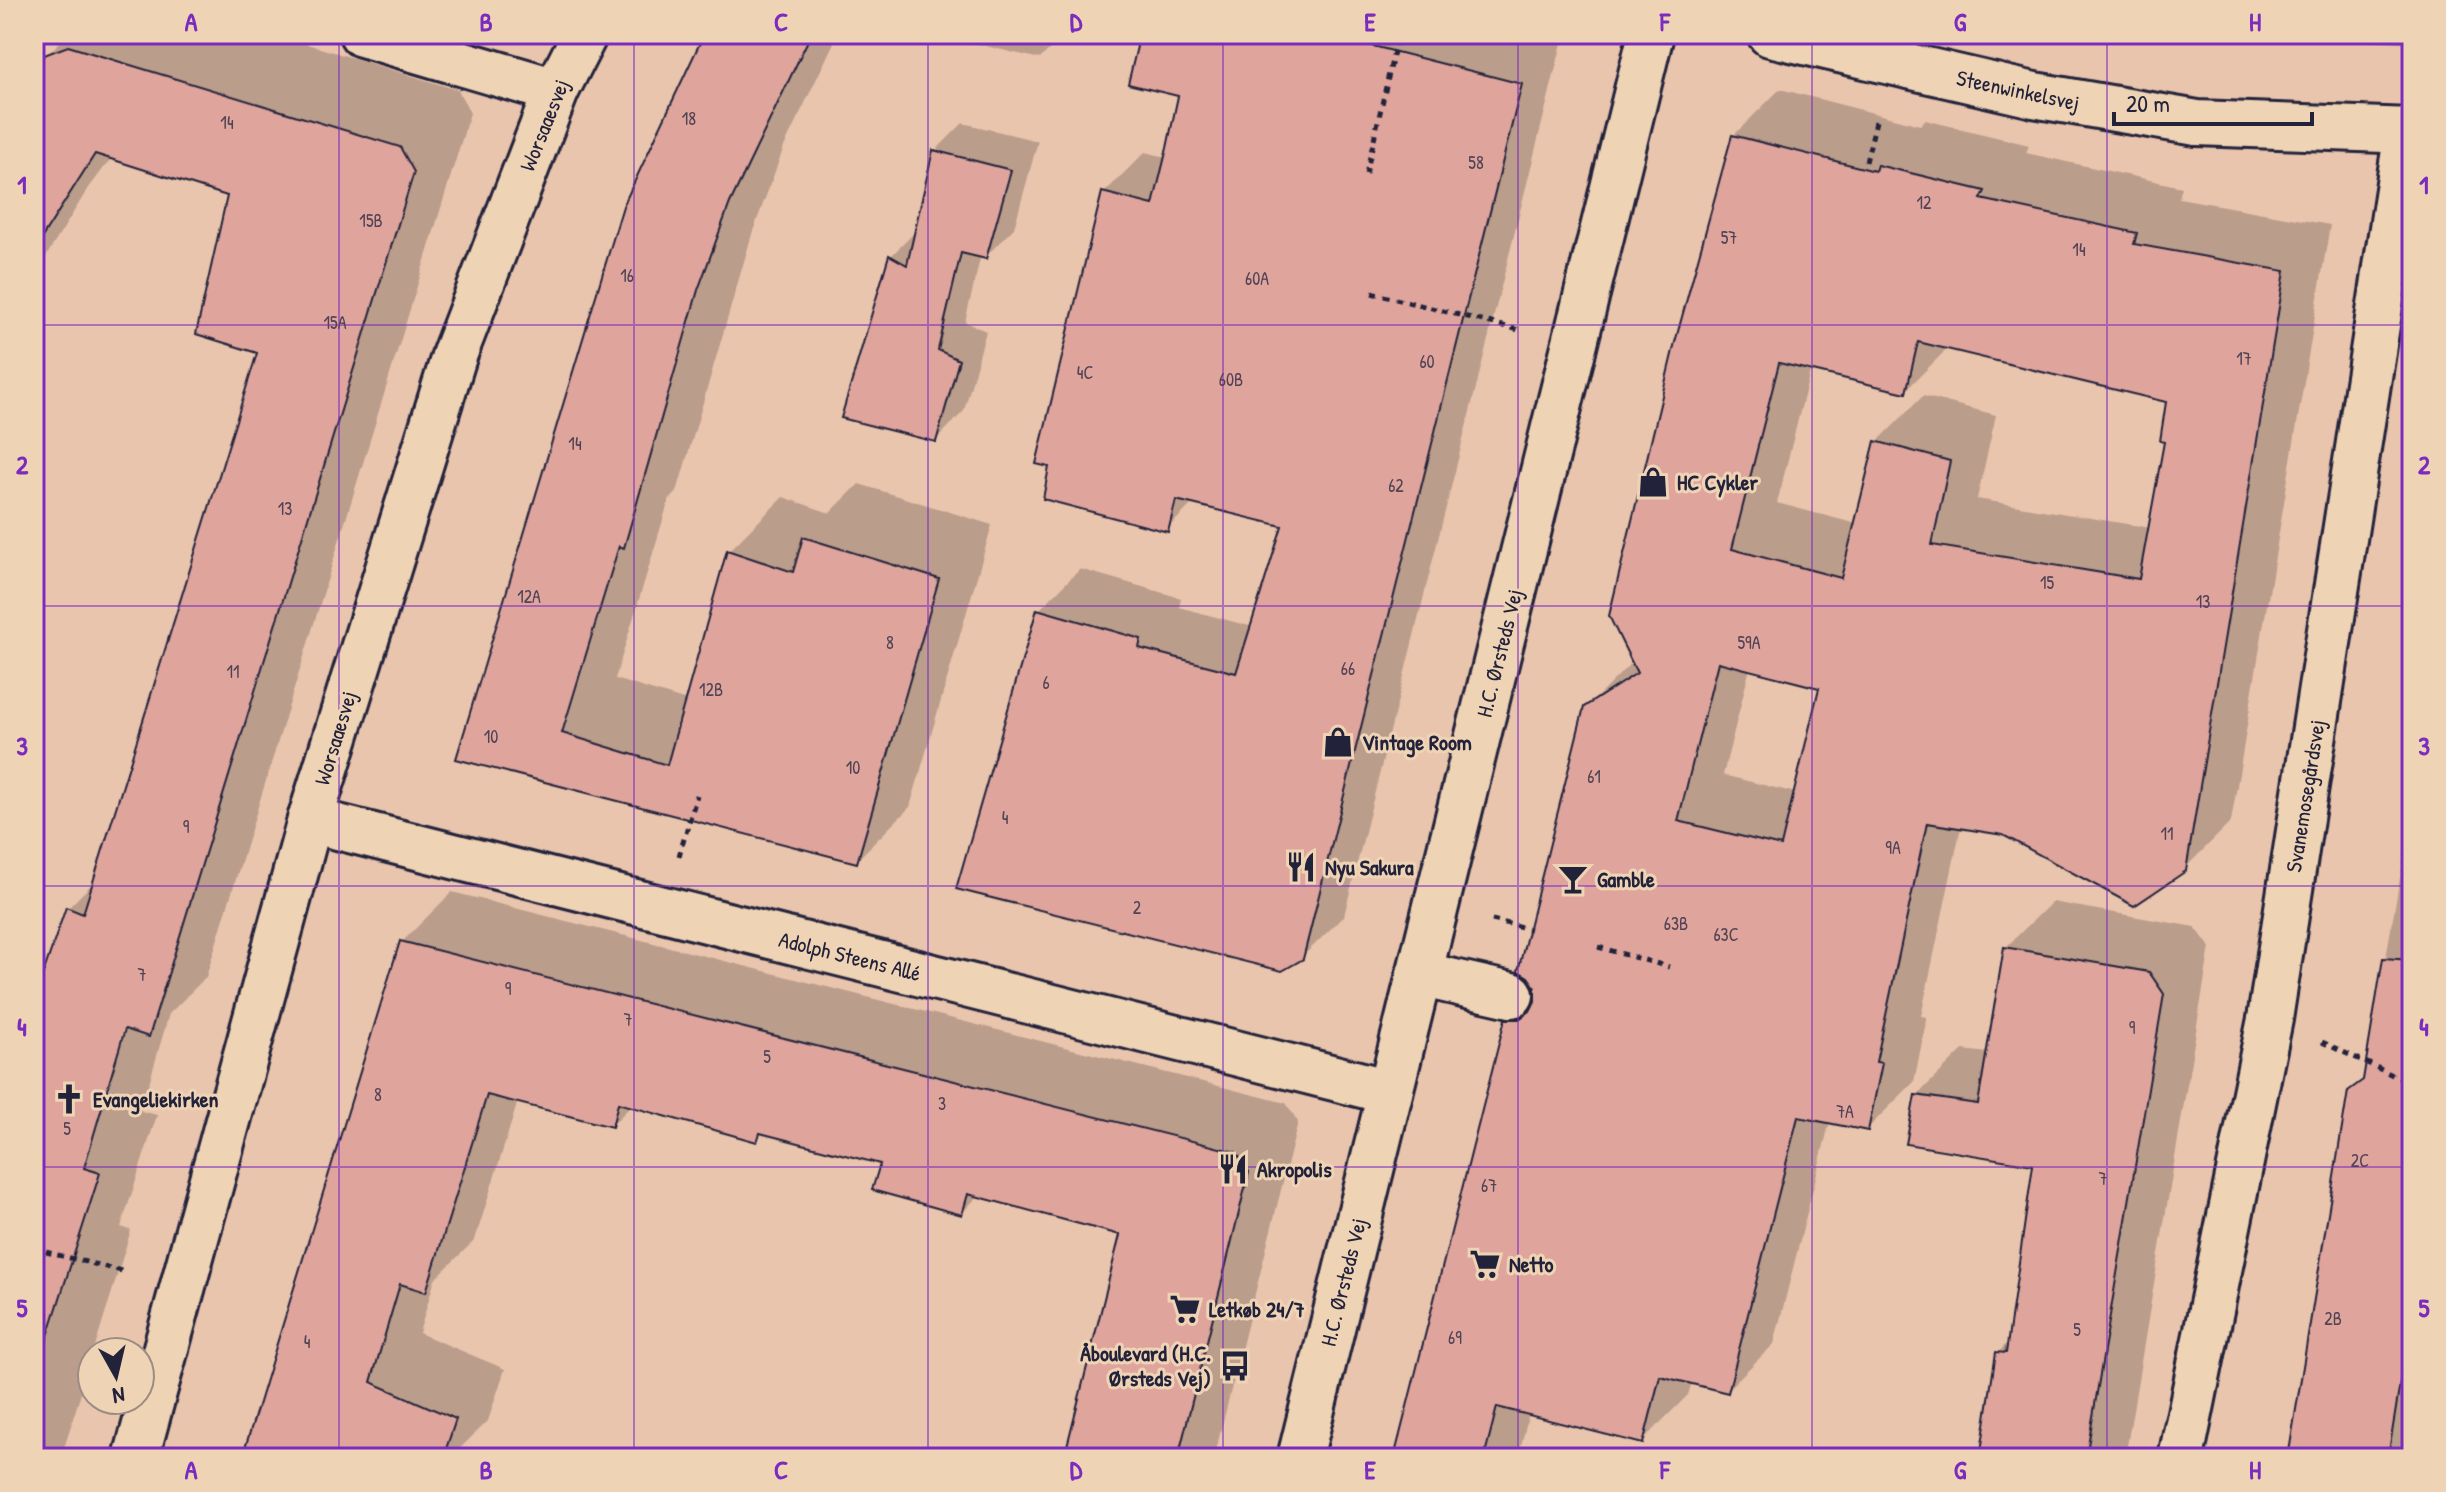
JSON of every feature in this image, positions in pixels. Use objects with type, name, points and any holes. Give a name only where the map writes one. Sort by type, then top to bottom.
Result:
[{"type":"street","points":[[362,34],[556,91]]},
{"type":"street","name":"Worsaaesvej","points":[[136,1458],[310,820],[455,353],[556,91],[585,34]]},
{"type":"street","name":"H.C. Ørsteds Vej","points":[[1300,1458],[1651,34]]},
{"type":"street","name":"Steenwinkelsvej","points":[[1770,34],[2034,95],[2197,123],[2409,131]]},
{"type":"street","name":"Svanemosegårdsvej","points":[[2181,1458],[2270,1019],[2409,131]]},
{"type":"street","name":"Adolph Steens Allé","points":[[310,820],[1390,1092]]},
{"type":"street","points":[[1419,974],[1511,995]]},
{"type":"path","points":[[1366,174],[1398,34]]},
{"type":"path","points":[[1372,293],[1575,344]]},
{"type":"path","points":[[1598,947],[1669,967]]},
{"type":"path","points":[[2270,1019],[2412,1084]]},
{"type":"path","points":[[34,1249],[183,1287]]},
{"type":"building","points":[[704,34],[811,34],[730,203],[698,290],[624,548],[619,546],[562,733],[667,765],[727,550],[793,572],[803,537],[939,579],[857,863],[456,759],[623,206]]},
{"type":"building","points":[[1140,34],[1326,34],[1522,84],[1303,959],[1282,971],[956,889],[1037,609],[1141,639],[1139,648],[1236,673],[1282,526],[1176,500],[1168,532],[1043,499],[1049,467],[1036,464],[1102,192],[1153,205],[1178,96],[1128,84]]},
{"type":"building","points":[[68,46],[400,147],[414,172],[149,1037],[125,1029],[84,1168],[100,1173],[45,1345],[34,1344],[34,1000],[66,907],[83,914],[257,353],[196,334],[227,196],[95,154],[34,250],[34,71],[44,55]]},
{"type":"building","points":[[1732,135],[1875,171],[1877,165],[1985,191],[1981,199],[2137,233],[2134,244],[2285,271],[2186,871],[2134,906],[2003,835],[1927,823],[1876,1062],[1882,1063],[1868,1131],[1798,1117],[1728,1393],[1660,1376],[1643,1444],[1497,1407],[1484,1458],[1394,1458],[1505,1019],[1519,1019],[1530,1011],[1535,1001],[1535,987],[1528,977],[1518,971],[1584,707],[1637,673],[1609,616],[1674,346]],"holes":[[[1918,342],[2166,402],[2160,441],[2164,442],[2139,579],[1932,545],[1950,461],[1875,441],[1841,578],[1732,549],[1779,363],[1906,393]],[[1718,662],[1819,688],[1781,846],[1678,821]]]},
{"type":"building","points":[[933,150],[1011,170],[986,259],[961,253],[938,350],[959,360],[936,442],[841,418],[889,255],[907,265]]},
{"type":"building","points":[[400,941],[1236,1152],[1249,1172],[1178,1458],[1064,1458],[1120,1235],[968,1194],[962,1215],[872,1190],[880,1164],[760,1133],[757,1142],[618,1103],[612,1127],[487,1095],[426,1292],[400,1284],[371,1382],[456,1419],[443,1458],[242,1458]]},
{"type":"building","points":[[2004,947],[2149,972],[2164,994],[2086,1458],[1980,1458],[1996,1352],[2006,1353],[2033,1165],[1906,1144],[1915,1095],[1978,1104]]},
{"type":"building","points":[[2383,958],[2412,960],[2412,1358],[2404,1358],[2388,1458],[2288,1458],[2348,1091],[2363,1080]]},
{"type":"place","name":"HC Cykler","points":[[1653,482]]},
{"type":"place","name":"Vintage Room","points":[[1338,742]]},
{"type":"place","name":"Nyu Sakura","points":[[1301,867]]},
{"type":"place","name":"Gamble","points":[[1573,879]]},
{"type":"place","name":"Evangeliekirken","points":[[69,1099]]},
{"type":"place","name":"Akropolis","points":[[1233,1169]]},
{"type":"place","name":"Netto","points":[[1485,1264]]},
{"type":"place","name":"Letkøb 24/7","points":[[1185,1309]]},
{"type":"place","name":"Åboulevard (H.C. Ørsteds Vej)","points":[[1235,1366]]}]
